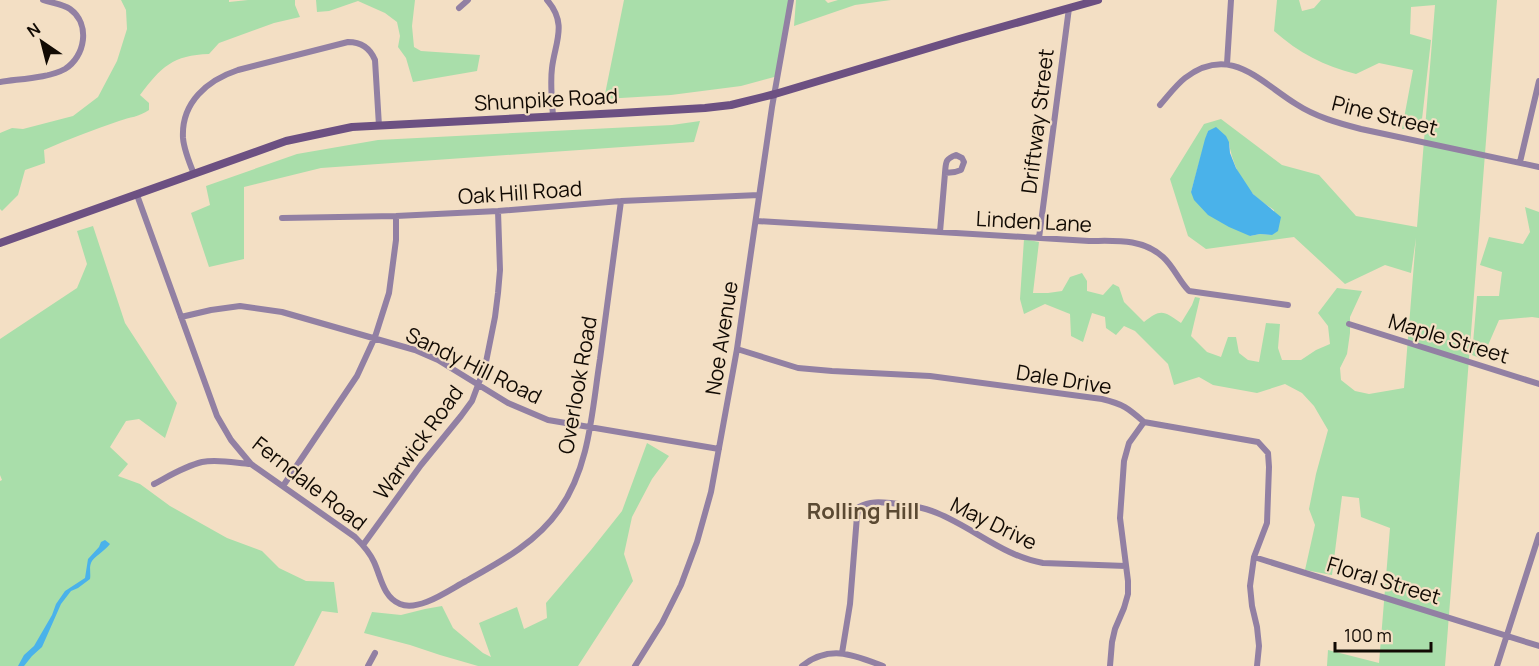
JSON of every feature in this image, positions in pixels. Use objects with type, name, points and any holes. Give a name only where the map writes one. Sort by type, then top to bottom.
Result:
[{"type":"main road","name":"Shunpike Road","points":[[0,243],[286,141],[329,131],[731,105],[1098,0]]},
{"type":"street","points":[[0,82],[55,73],[70,65],[79,55],[83,38],[77,17],[72,10],[44,0]]},
{"type":"street","points":[[459,8],[468,0]]},
{"type":"street","points":[[547,0],[552,6],[559,27],[552,70],[554,116]]},
{"type":"street","name":"Noe Avenue","points":[[635,666],[663,621],[687,572],[703,524],[736,350],[791,0]]},
{"type":"street","points":[[1160,105],[1184,79],[1192,74],[1210,66],[1227,64],[1231,0]]},
{"type":"street","name":"Driftway Street","points":[[1039,238],[1069,8]]},
{"type":"street","points":[[194,174],[183,140],[188,110],[204,88],[218,78],[238,70],[348,42],[361,44],[371,52],[375,60],[379,126]]},
{"type":"street","name":"Pine Street","points":[[1227,64],[1251,72],[1298,105],[1335,122],[1539,167]]},
{"type":"street","points":[[1520,162],[1539,81]]},
{"type":"street","points":[[940,232],[945,173]]},
{"type":"street","name":"Ferndale Road","points":[[137,195],[217,416],[231,440],[251,464],[348,531],[363,545],[374,562],[390,597],[406,606],[422,604]]},
{"type":"street","name":"Oak Hill Road","points":[[282,218],[396,216],[621,201],[759,195]]},
{"type":"street","name":"Overlook Road","points":[[422,604],[517,551],[538,535],[558,512],[572,490],[590,427],[621,201]]},
{"type":"street","name":"Warwick Road","points":[[363,545],[421,465],[472,401],[485,367],[495,317],[500,270],[498,211]]},
{"type":"street","points":[[283,486],[357,376],[375,337],[389,293],[396,240],[396,216]]},
{"type":"street","name":"Linden Lane","points":[[756,221],[1089,241],[1130,241],[1148,247],[1162,256],[1189,291],[1288,305]]},
{"type":"street","name":"Sandy Hill Road","points":[[181,317],[240,306],[282,312],[415,350],[438,360],[508,403],[548,420],[719,449]]},
{"type":"street","name":"Maple Street","points":[[1349,324],[1539,384]]},
{"type":"street","name":"Dale Drive","points":[[736,350],[798,368],[930,376],[1102,399],[1118,403],[1131,410],[1144,422],[1258,442],[1268,453],[1269,467],[1267,523],[1254,557],[1250,586],[1259,646],[1257,666]]},
{"type":"street","points":[[1110,666],[1115,629],[1128,594],[1120,518],[1124,461],[1129,443],[1144,422]]},
{"type":"street","points":[[154,484],[176,472],[203,462],[251,464]]},
{"type":"street","name":"May Drive","points":[[842,653],[850,604],[857,516],[859,507],[870,502],[888,503],[938,513],[1008,552],[1032,561],[1126,566]]},
{"type":"street","points":[[1497,666],[1539,535]]},
{"type":"street","name":"Floral Street","points":[[1254,557],[1539,646]]},
{"type":"street","points":[[368,666],[375,653]]},
{"type":"street","points":[[802,666],[830,653],[855,655],[883,666]]},
{"type":"green space","points":[[121,0],[229,0],[229,2],[295,0],[300,17],[274,23],[219,43],[209,54],[186,57],[169,64],[140,95],[149,103],[149,110],[44,150],[45,163],[25,170],[18,195],[2,211],[0,209],[0,133],[12,128],[23,129],[73,116],[98,97],[117,61],[127,29],[126,10]]},
{"type":"green space","points":[[316,0],[415,0],[412,26],[414,47],[421,51],[480,55],[477,71],[413,82],[406,58],[398,47],[400,36],[397,22],[385,13],[358,1],[329,11],[317,12]]},
{"type":"green space","points":[[624,0],[791,0],[778,76],[741,86],[671,95],[604,99]]},
{"type":"green space","points":[[796,0],[825,0],[828,3],[838,0],[891,0],[855,5],[794,26]]},
{"type":"green space","points":[[1277,0],[1299,0],[1302,11],[1314,8],[1321,0],[1497,0],[1445,666],[1327,666],[1328,650],[1379,663],[1390,528],[1361,517],[1359,498],[1342,496],[1332,575],[1305,570],[1315,525],[1309,509],[1328,430],[1314,406],[1302,393],[1285,384],[1257,393],[1213,385],[1199,377],[1174,385],[1168,364],[1135,331],[1124,326],[1116,335],[1106,328],[1105,317],[1092,313],[1083,342],[1071,336],[1070,314],[1045,304],[1024,314],[1020,299],[1024,239],[1039,242],[1033,293],[1062,291],[1070,277],[1082,273],[1087,281],[1087,291],[1103,295],[1113,284],[1119,287],[1124,302],[1144,322],[1162,313],[1181,323],[1195,297],[1200,298],[1191,336],[1207,352],[1221,357],[1228,337],[1236,337],[1239,353],[1248,360],[1259,362],[1266,323],[1280,324],[1278,348],[1282,360],[1301,360],[1330,344],[1328,326],[1318,313],[1337,288],[1362,291],[1350,317],[1347,354],[1340,368],[1341,380],[1355,391],[1369,394],[1404,388],[1416,238],[1411,273],[1385,265],[1345,284],[1294,237],[1206,249],[1188,236],[1170,179],[1204,124],[1221,119],[1282,165],[1319,175],[1356,216],[1417,227],[1435,5],[1411,7],[1410,34],[1431,40],[1421,128],[1402,129],[1413,70],[1379,63],[1356,74],[1344,71],[1302,52],[1274,31]],"holes":[[[1208,131],[1229,142],[1234,163],[1245,184],[1256,197],[1274,210],[1272,235],[1250,236],[1191,192]]]},
{"type":"green space","points":[[700,121],[694,142],[321,168],[244,187],[244,259],[209,267],[191,213],[210,205],[206,186],[297,154],[378,140],[672,125]]},
{"type":"green space","points":[[1525,207],[1539,212],[1539,318],[1499,320],[1482,359],[1472,355],[1477,296],[1499,296],[1502,272],[1480,265],[1489,237],[1523,244],[1530,232]]},
{"type":"green space","points":[[93,226],[125,323],[177,403],[165,438],[139,419],[126,421],[110,447],[128,464],[118,476],[140,484],[170,506],[227,538],[262,551],[279,568],[306,581],[334,582],[338,613],[322,611],[294,666],[0,666],[0,481],[2,480],[0,475],[0,339],[77,288],[87,264],[77,231]]},
{"type":"green space","points":[[647,443],[669,456],[652,479],[632,517],[624,554],[633,581],[578,666],[478,666],[364,633],[372,612],[401,615],[442,606],[453,628],[491,657],[479,623],[517,607],[524,629],[547,618],[546,603],[622,511]]},
{"type":"water","points":[[1216,127],[1226,136],[1236,168],[1253,194],[1281,217],[1278,231],[1272,235],[1250,236],[1229,227],[1208,215],[1194,200],[1191,192],[1205,139],[1208,131]]},
{"type":"water","points":[[105,540],[110,544],[92,561],[90,579],[71,591],[61,604],[42,647],[24,666],[18,666],[24,655],[34,646],[65,591],[85,578],[88,559]]},
{"type":"district","name":"Rolling Hill","points":[[863,511]]}]
